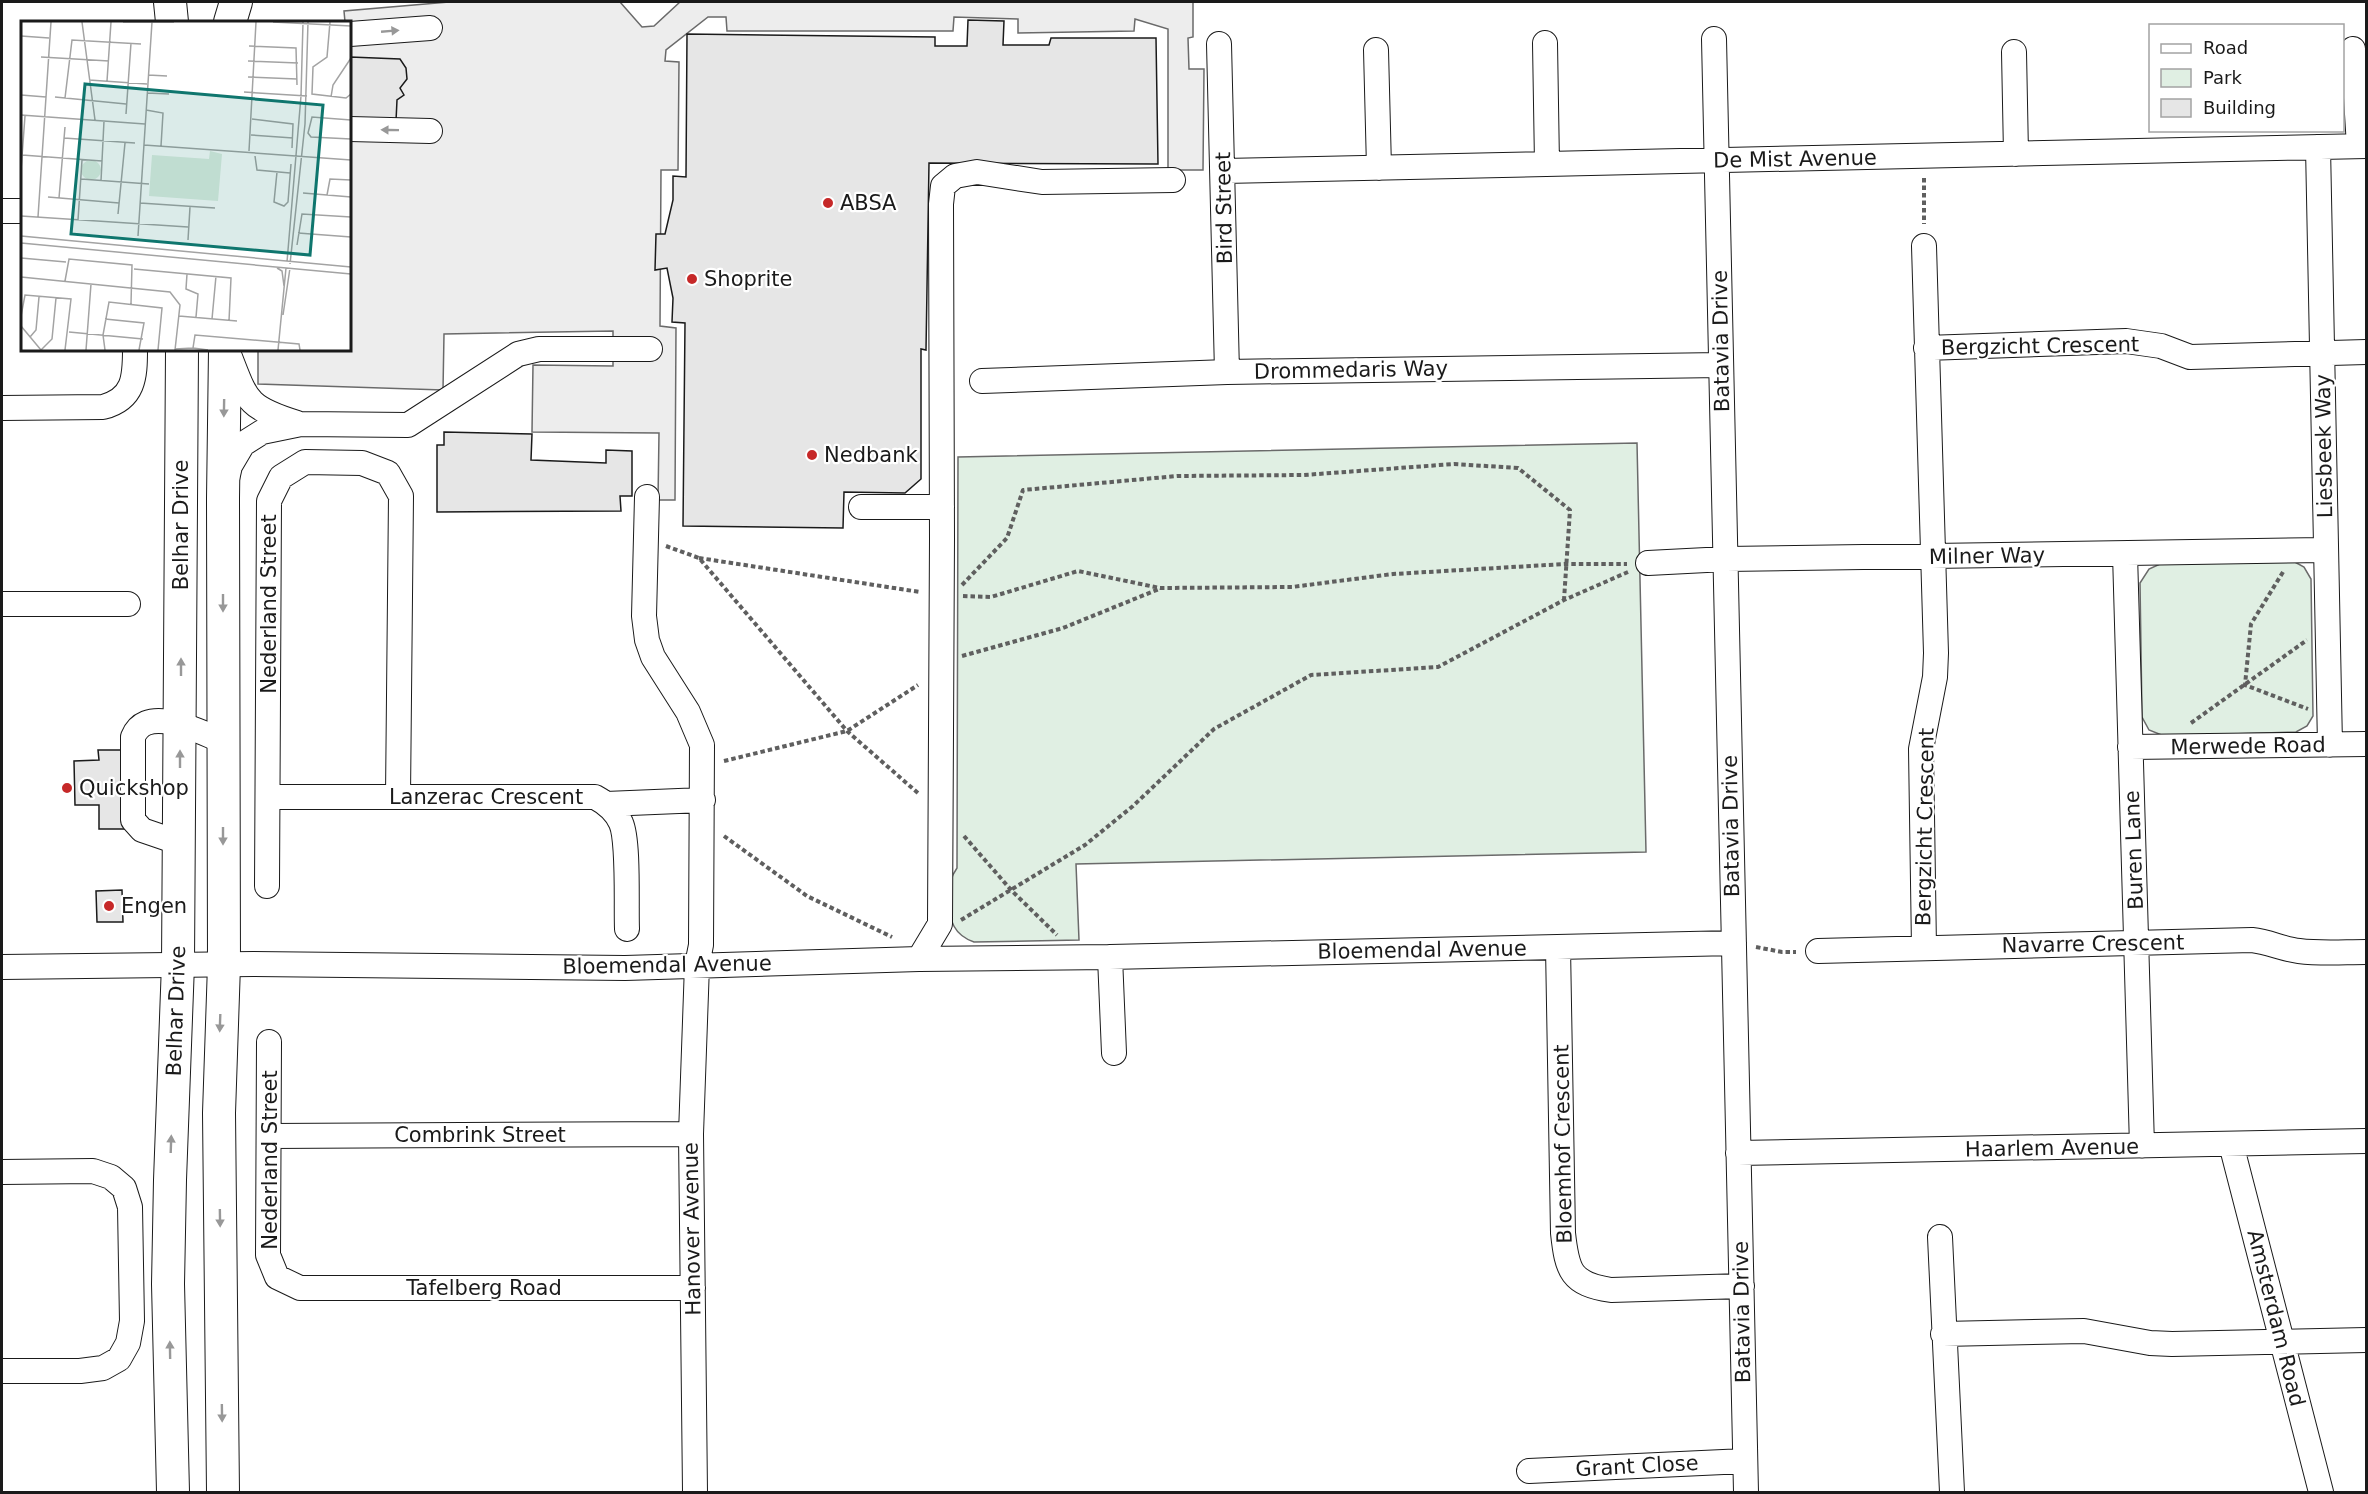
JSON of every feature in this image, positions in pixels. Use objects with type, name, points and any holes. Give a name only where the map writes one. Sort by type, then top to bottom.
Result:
[{"type":"main road","points":[[170,2],[172,21]]},
{"type":"main road","points":[[186,2],[186,21]]},
{"type":"main road","points":[[225,21],[226,2]]},
{"type":"main road","points":[[230,21],[236,2]]},
{"type":"main road","name":"Belhar Drive","points":[[173,1492],[168,1284],[180,843],[182,351]]},
{"type":"main road","name":"Belhar Drive","points":[[223,1492],[219,1113],[224,965],[223,498],[226,351]]},
{"type":"street","points":[[351,34],[430,28]]},
{"type":"street","name":"Batavia Drive","points":[[1714,39],[1746,1492]]},
{"type":"street","points":[[1545,43],[1547,164]]},
{"type":"street","name":"Bird Street","points":[[1219,44],[1224,171],[1227,372]]},
{"type":"street","points":[[2353,48],[2363,146]]},
{"type":"street","points":[[1376,50],[1379,168]]},
{"type":"street","points":[[2014,52],[2016,154]]},
{"type":"street","points":[[351,129],[430,131]]},
{"type":"street","name":"De Mist Avenue","points":[[1224,171],[2016,154],[2186,140],[2318,147],[2363,146]]},
{"type":"street","name":"Liesbeek Way","points":[[2318,147],[2330,745]]},
{"type":"street","points":[[962,958],[949,941],[930,941],[941,810],[941,204],[943,186],[955,176],[977,172],[1042,182],[1173,180]]},
{"type":"street","points":[[2,211],[21,211]]},
{"type":"street","name":"Bergzicht Crescent","points":[[1924,246],[1935,677],[1921,749],[1924,948]]},
{"type":"street","name":"Bergzicht Crescent","points":[[1926,348],[2126,341],[2161,346],[2190,357],[2367,352]]},
{"type":"street","points":[[223,498],[230,466],[243,444],[262,432],[301,424],[408,425],[518,354],[539,349],[650,349]]},
{"type":"street","points":[[2,408],[103,406],[116,403],[127,394],[132,382],[135,351]]},
{"type":"street","points":[[226,351],[243,390],[253,404],[266,413],[301,424]]},
{"type":"street","name":"Drommedaris Way","points":[[982,381],[1227,372],[1721,365]]},
{"type":"street","name":"Nederland Street","points":[[267,886],[269,501],[281,477],[304,462],[362,463],[388,473],[401,496],[398,796]]},
{"type":"street","name":"Hanover Avenue","points":[[647,497],[644,616],[647,640],[653,657],[697,730],[702,745],[703,830],[700,945],[697,965],[691,1134],[694,1492]]},
{"type":"street","points":[[861,507],[942,507]]},
{"type":"street","name":"Milner Way","points":[[1648,563],[1726,559],[2326,550]]},
{"type":"street","name":"Buren Lane","points":[[2125,554],[2142,1146]]},
{"type":"street","points":[[2,604],[128,604]]},
{"type":"street","points":[[180,843],[142,830],[133,820],[134,737],[137,727],[147,721],[156,720],[223,741]]},
{"type":"street","name":"Merwede Road","points":[[2130,747],[2367,744]]},
{"type":"street","name":"Lanzerac Crescent","points":[[268,797],[591,796],[606,804],[616,814],[624,832],[627,929]]},
{"type":"street","points":[[606,804],[703,800]]},
{"type":"street","name":"Navarre Crescent","points":[[1818,951],[2252,940],[2269,942],[2296,951],[2367,952]]},
{"type":"street","name":"Bloemendal Avenue","points":[[2,967],[178,964],[625,968],[697,965],[930,941],[962,958],[1063,958],[1734,943]]},
{"type":"street","name":"Bloemhof Crescent","points":[[1558,947],[1563,1233],[1566,1259],[1575,1276],[1590,1287],[1611,1290],[1742,1286]]},
{"type":"street","points":[[1110,957],[1114,1053]]},
{"type":"street","name":"Nederland Street","points":[[269,1042],[268,1255],[278,1276]]},
{"type":"street","name":"Combrink Street","points":[[270,1136],[691,1134]]},
{"type":"street","name":"Haarlem Avenue","points":[[1738,1153],[2367,1142]]},
{"type":"street","name":"Amsterdam Road","points":[[2231,1144],[2321,1492]]},
{"type":"street","points":[[2,1172],[93,1171],[111,1177],[124,1188],[130,1207],[132,1321],[128,1343],[119,1359],[103,1368],[80,1371],[2,1371]]},
{"type":"street","points":[[1940,1237],[1952,1492]]},
{"type":"street","name":"Tafelberg Road","points":[[278,1276],[300,1288],[693,1288]]},
{"type":"street","points":[[1943,1335],[2084,1330],[2150,1342],[2367,1340]]},
{"type":"street","name":"Grant Close","points":[[1529,1471],[1744,1461]]},
{"type":"path","points":[[1924,156],[1924,246]]},
{"type":"path","points":[[942,595],[966,584],[1007,538],[1023,490],[1177,476],[1304,475],[1454,464],[1518,468],[1570,510],[1564,600]]},
{"type":"path","points":[[646,539],[699,558],[942,595],[992,597],[1078,571],[1160,588],[1292,586],[1393,574],[1565,564],[1648,563]]},
{"type":"path","points":[[2245,685],[2251,624],[2291,560],[2291,551]]},
{"type":"path","points":[[699,558],[847,731],[941,810],[1012,891],[1063,941],[1063,958]]},
{"type":"path","points":[[703,830],[723,836],[807,896],[898,940],[930,941],[955,923],[1012,891],[1085,845],[1133,806],[1214,729],[1311,675],[1438,667],[1564,600],[1648,563]]},
{"type":"path","points":[[2183,746],[2184,728],[2310,638],[2328,639]]},
{"type":"path","points":[[2245,685],[2314,712],[2329,714]]},
{"type":"path","points":[[1734,943],[1782,952],[1818,951]]},
{"type":"green space","points":[[1637,443],[1646,852],[1076,864],[1079,940],[974,942],[957,931],[950,914],[949,900],[951,880],[957,868],[958,457]]},
{"type":"green space","points":[[2293,561],[2304,567],[2311,579],[2313,716],[2307,726],[2296,732],[2164,736],[2149,730],[2142,717],[2140,583],[2149,569],[2160,564]]},
{"type":"shaded area","points":[[449,2],[620,2],[642,27],[654,26],[680,2],[1193,2],[1193,37],[1188,38],[1189,69],[1204,69],[1203,170],[1168,170],[1168,29],[1135,19],[1134,31],[1018,33],[1018,19],[954,17],[953,31],[727,31],[726,17],[708,17],[666,50],[665,61],[679,62],[678,170],[661,170],[660,326],[676,328],[675,500],[658,500],[659,433],[532,432],[533,365],[613,366],[613,331],[444,334],[443,390],[258,384],[258,351],[351,351],[351,21],[345,21],[344,11]]},
{"type":"building","points":[[968,20],[1004,21],[1003,45],[1049,45],[1051,38],[1156,38],[1158,164],[929,163],[926,350],[921,349],[921,479],[905,493],[844,492],[843,528],[683,526],[685,323],[672,322],[673,298],[667,268],[655,270],[656,234],[665,234],[673,200],[673,176],[686,177],[687,34],[935,37],[935,46],[967,46]]},
{"type":"building","points":[[351,57],[400,59],[406,68],[407,79],[400,88],[404,95],[397,100],[396,121],[351,123]]},
{"type":"building","points":[[444,432],[532,434],[531,460],[606,463],[606,450],[632,451],[632,496],[620,496],[621,511],[437,512],[437,445],[444,445]]},
{"type":"building","points":[[98,750],[125,750],[125,829],[99,829],[99,805],[75,805],[74,761],[99,760]]},
{"type":"building","name":"Engen","points":[[122,890],[123,922],[97,922],[96,891]]},
{"type":"place","name":"ABSA","points":[[828,203]]},
{"type":"place","name":"Shoprite","points":[[692,279]]},
{"type":"place","name":"Nedbank","points":[[812,455]]},
{"type":"place","name":"Quickshop","points":[[67,788]]},
{"type":"place","name":"Engen","points":[[109,906]]}]
